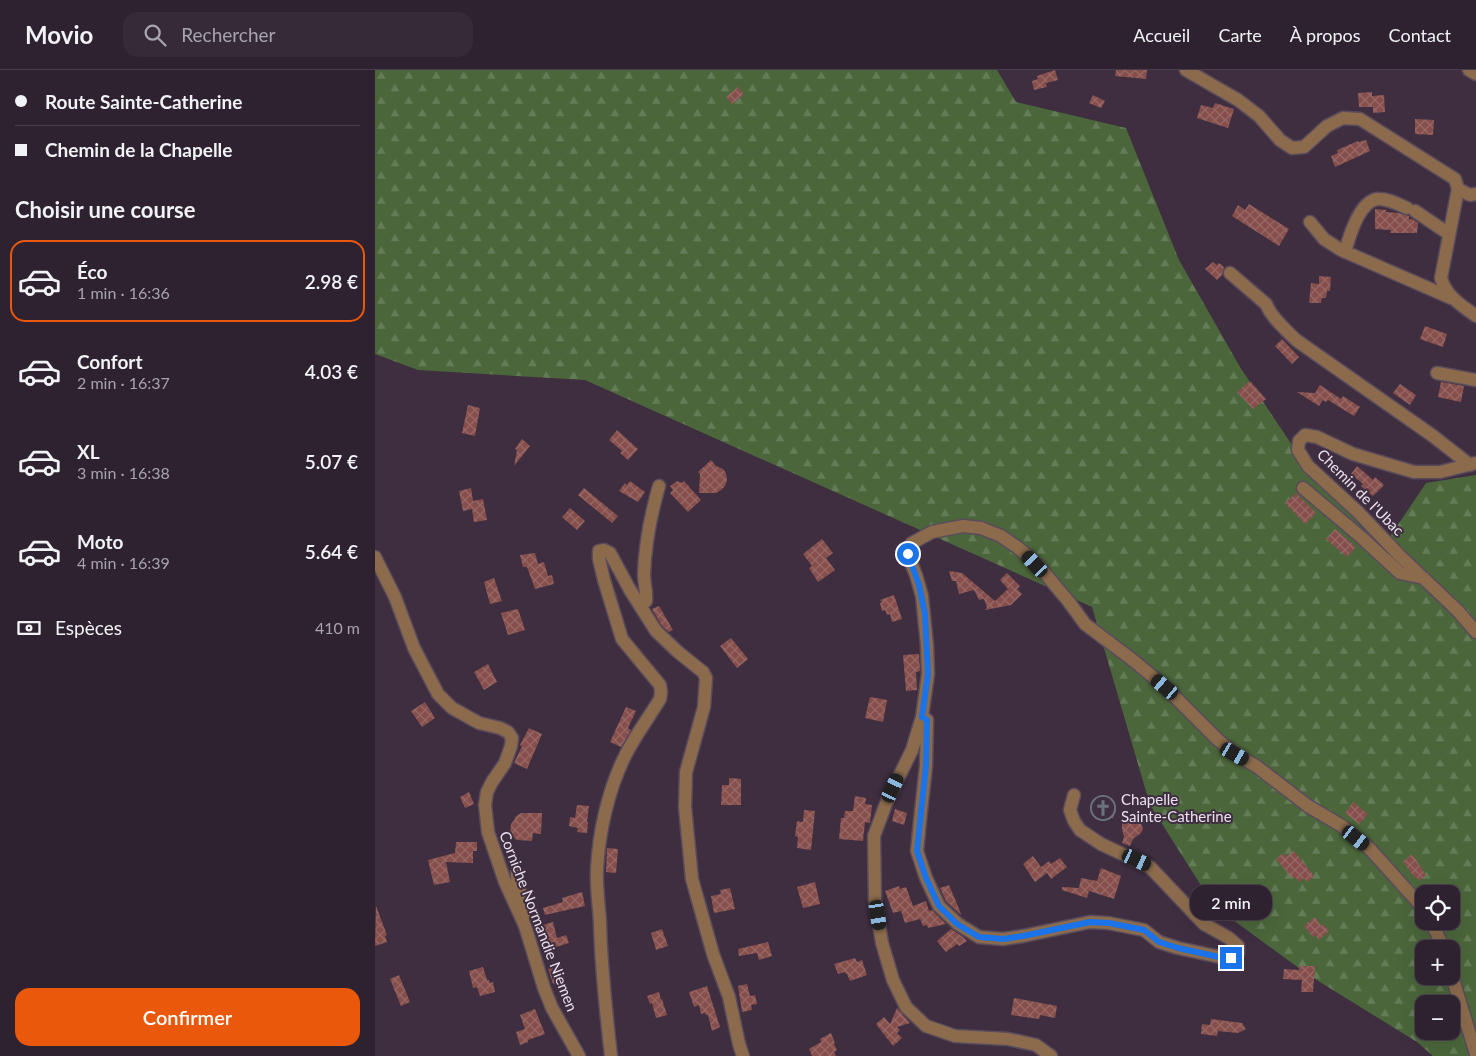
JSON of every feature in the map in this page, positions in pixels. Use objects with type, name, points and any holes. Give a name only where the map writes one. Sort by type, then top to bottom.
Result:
[{"type":"street","points":[[1186,70],[1238,100],[1259,116],[1280,140],[1292,148],[1304,147],[1327,126],[1343,118],[1359,119],[1455,179],[1458,189],[1441,278],[1443,288],[1453,299]]},
{"type":"street","points":[[1469,70],[1476,74]]},
{"type":"street","points":[[1458,189],[1470,195],[1476,194]]},
{"type":"street","points":[[1345,252],[1349,238],[1363,208],[1368,202],[1378,199],[1411,209],[1449,234]]},
{"type":"street","points":[[1310,222],[1324,239],[1345,252],[1453,299],[1473,311]]},
{"type":"street","points":[[1230,273],[1266,304],[1269,311],[1296,340],[1473,464]]},
{"type":"street","points":[[1437,373],[1476,380]]},
{"type":"street","name":"Chemin de l'Ubac","points":[[1473,464],[1440,472],[1414,472],[1353,454],[1317,437],[1305,435],[1299,441],[1298,450],[1308,466],[1358,512],[1458,611],[1476,632]]},
{"type":"street","points":[[641,606],[646,601],[645,565],[649,530],[659,486]]},
{"type":"street","points":[[1303,488],[1400,573],[1424,578]]},
{"type":"street","points":[[1051,1056],[1036,1045],[1008,1039],[955,1036],[926,1026],[906,1007],[893,980],[883,943],[875,900],[874,836],[887,801],[912,750],[922,717],[928,674],[922,596],[908,554],[908,548],[912,542],[932,532],[963,526],[981,528],[1001,536],[1028,556],[1069,602],[1085,624],[1165,687],[1217,739],[1235,754],[1256,766],[1308,806],[1342,826],[1371,848],[1415,898]]},
{"type":"street","points":[[611,1056],[601,947],[597,870],[599,852],[604,819],[615,781],[635,738],[660,700],[661,692],[660,685],[622,639],[599,559],[599,551],[604,550],[611,553],[630,590],[656,631],[703,672],[706,678],[704,706],[687,772],[686,816],[692,879],[713,954],[729,997],[743,1056]]},
{"type":"street","name":"Corniche Normandie Niemen","points":[[375,557],[395,597],[415,648],[438,694],[451,708],[479,723],[509,732],[512,738],[505,763],[487,792],[485,805],[488,832],[553,1008],[579,1056]]},
{"type":"street","points":[[922,717],[927,720],[926,766],[917,851],[926,878],[939,906],[957,924],[979,937],[1003,939],[1090,922],[1109,923],[1144,930],[1159,942],[1201,953],[1231,958],[1237,953],[1237,946],[1229,938],[1204,924],[1150,867],[1101,844],[1079,830],[1071,810],[1074,795]]},
{"type":"street","points":[[517,874],[516,882],[524,903],[524,915],[521,918]]},
{"type":"street","points":[[1454,985],[1476,1054]]},
{"type":"green space","points":[[375,70],[997,70],[1016,102],[1126,128],[1179,260],[1240,367],[1294,448],[1381,550],[1426,483],[1476,475],[1476,1056],[1433,1056],[1417,1042],[1307,974],[1214,906],[1150,805],[1092,607],[585,380],[418,370],[375,354]]},
{"type":"building","points":[[1055,70],[1058,80],[1046,83],[1047,87],[1034,90],[1032,81],[1038,79],[1037,76]]},
{"type":"building","points":[[1116,70],[1147,70],[1146,79],[1115,76]]},
{"type":"building","points":[[738,87],[744,94],[732,104],[726,97]]},
{"type":"building","points":[[1372,92],[1372,96],[1384,95],[1385,112],[1373,113],[1373,107],[1359,107],[1358,93]]},
{"type":"building","points":[[1093,95],[1105,101],[1101,108],[1089,103]]},
{"type":"building","points":[[1215,103],[1234,109],[1228,128],[1197,118],[1201,105],[1213,108]]},
{"type":"building","points":[[1415,119],[1434,120],[1433,135],[1415,134]]},
{"type":"building","points":[[1366,140],[1370,151],[1335,167],[1331,156],[1338,153],[1337,150],[1358,141]]},
{"type":"building","points":[[1249,204],[1289,229],[1279,246],[1232,216],[1238,205],[1245,210]]},
{"type":"building","points":[[1375,209],[1409,216],[1409,219],[1418,223],[1417,233],[1390,233],[1391,230],[1375,229]]},
{"type":"building","points":[[1213,262],[1217,265],[1219,263],[1224,267],[1222,275],[1217,280],[1205,269]]},
{"type":"building","points":[[1319,276],[1331,277],[1330,291],[1327,291],[1326,298],[1322,298],[1321,303],[1309,303],[1311,283],[1319,284]]},
{"type":"building","points":[[1425,326],[1447,334],[1443,347],[1420,339]]},
{"type":"building","points":[[1282,339],[1299,357],[1292,364],[1275,346]]},
{"type":"building","points":[[1250,381],[1266,399],[1253,409],[1237,392]]},
{"type":"building","points":[[1441,382],[1464,386],[1461,402],[1438,397]]},
{"type":"building","points":[[1400,384],[1416,395],[1410,405],[1393,393]]},
{"type":"building","points":[[1320,385],[1341,399],[1343,396],[1360,407],[1354,416],[1328,400],[1326,402],[1323,400],[1319,406],[1297,392],[1315,393]]},
{"type":"building","points":[[468,405],[480,408],[475,436],[462,433]]},
{"type":"building","points":[[617,430],[638,449],[628,460],[620,453],[622,451],[609,440]]},
{"type":"building","points":[[522,439],[530,446],[514,466],[517,450],[515,449]]},
{"type":"building","points":[[711,460],[726,473],[727,480],[725,486],[716,493],[699,493],[700,474],[698,472]]},
{"type":"building","points":[[1357,466],[1373,480],[1375,477],[1384,485],[1373,496],[1351,474]]},
{"type":"building","points":[[630,481],[645,492],[638,502],[619,491],[625,483],[627,485]]},
{"type":"building","points":[[677,481],[682,483],[684,481],[701,500],[688,512],[670,493],[673,490],[670,486]]},
{"type":"building","points":[[471,488],[473,501],[483,499],[487,520],[474,522],[472,509],[463,511],[459,491]]},
{"type":"building","points":[[584,488],[618,516],[612,523],[578,495]]},
{"type":"building","points":[[1296,493],[1316,513],[1305,524],[1285,503]]},
{"type":"building","points":[[570,508],[585,521],[577,530],[562,517]]},
{"type":"building","points":[[1335,529],[1356,547],[1347,557],[1326,539]]},
{"type":"building","points":[[822,539],[833,553],[826,558],[835,570],[818,582],[809,568],[812,566],[803,554]]},
{"type":"building","points":[[535,553],[538,564],[544,562],[548,576],[552,575],[554,584],[535,589],[527,567],[523,567],[520,555]]},
{"type":"building","points":[[949,571],[962,573],[995,601],[1008,589],[1000,580],[1007,573],[1020,586],[1017,589],[1022,594],[1011,605],[985,610],[987,608],[984,599],[979,600],[974,590],[959,594],[956,581],[952,581]]},
{"type":"building","points":[[494,578],[502,601],[490,604],[484,582]]},
{"type":"building","points":[[894,595],[902,619],[892,622],[890,614],[887,615],[885,610],[882,611],[880,603],[882,602],[880,600]]},
{"type":"building","points":[[659,606],[673,630],[669,632],[662,626],[652,609]]},
{"type":"building","points":[[518,609],[525,630],[508,635],[501,613]]},
{"type":"building","points":[[731,638],[748,659],[737,668],[720,646]]},
{"type":"building","points":[[919,654],[920,671],[916,672],[917,690],[906,691],[903,655]]},
{"type":"building","points":[[488,664],[497,682],[484,690],[474,672]]},
{"type":"building","points":[[870,697],[887,700],[883,722],[865,718]]},
{"type":"building","points":[[425,702],[435,718],[422,727],[411,711]]},
{"type":"building","points":[[626,707],[636,711],[628,728],[631,730],[621,747],[610,742]]},
{"type":"building","points":[[529,728],[542,734],[527,769],[514,763],[522,746],[520,745]]},
{"type":"building","points":[[729,778],[741,779],[741,805],[721,805],[722,785],[729,785]]},
{"type":"building","points":[[469,792],[474,804],[465,808],[460,797]]},
{"type":"building","points":[[855,796],[866,798],[865,804],[872,805],[870,823],[865,822],[863,841],[839,839],[841,818],[844,818],[845,811],[853,811]]},
{"type":"building","name":"Chapelle Sainte-Catherine","points":[[1096,801],[1116,810],[1113,818],[1092,811]]},
{"type":"building","points":[[1353,802],[1368,814],[1359,824],[1345,813]]},
{"type":"building","points":[[577,805],[589,806],[587,833],[577,832],[578,828],[569,826],[570,817],[575,818]]},
{"type":"building","points":[[895,809],[907,813],[904,825],[892,821]]},
{"type":"building","points":[[804,810],[815,811],[811,850],[797,848],[798,837],[795,836],[797,821],[803,822]]},
{"type":"building","points":[[521,813],[542,813],[541,834],[533,833],[532,841],[517,840],[510,834],[511,824],[515,817]]},
{"type":"building","points":[[1135,818],[1140,821],[1143,829],[1133,839],[1130,846],[1122,843],[1124,837],[1122,821]]},
{"type":"building","points":[[456,842],[477,842],[477,851],[473,851],[473,863],[446,862],[450,882],[434,885],[428,860],[455,853]]},
{"type":"building","points":[[607,848],[618,849],[616,873],[606,872]]},
{"type":"building","points":[[1294,851],[1314,876],[1307,882],[1304,878],[1299,882],[1295,877],[1292,878],[1276,859],[1283,853],[1286,857]]},
{"type":"building","points":[[1412,854],[1426,875],[1419,881],[1403,862]]},
{"type":"building","points":[[1033,856],[1041,867],[1049,861],[1051,864],[1060,858],[1067,867],[1051,879],[1047,873],[1035,882],[1023,864]]},
{"type":"building","points":[[1101,868],[1121,876],[1114,899],[1089,891],[1087,898],[1062,890],[1062,887],[1079,888],[1081,878],[1097,881]]},
{"type":"building","points":[[815,882],[820,904],[803,908],[797,887]]},
{"type":"building","points":[[949,885],[961,915],[946,901],[940,888]]},
{"type":"building","points":[[899,886],[900,889],[906,887],[913,906],[926,901],[929,911],[932,910],[946,924],[928,928],[927,925],[923,926],[920,919],[905,923],[901,911],[893,913],[885,891]]},
{"type":"building","points":[[730,888],[735,909],[714,913],[711,896],[721,894],[720,890]]},
{"type":"building","points":[[582,892],[585,906],[545,915],[543,908],[563,902],[562,898]]},
{"type":"building","points":[[376,906],[387,935],[385,936],[387,942],[375,946]]},
{"type":"building","points":[[1315,917],[1321,926],[1323,924],[1329,931],[1319,940],[1315,935],[1313,937],[1304,926]]},
{"type":"building","points":[[553,922],[557,938],[566,935],[569,943],[543,951],[536,927]]},
{"type":"building","points":[[662,929],[668,946],[656,950],[651,933]]},
{"type":"building","points":[[951,929],[967,941],[959,946],[957,944],[946,952],[937,941]]},
{"type":"building","points":[[768,942],[772,956],[759,960],[757,953],[739,956],[738,949]]},
{"type":"building","points":[[855,958],[857,962],[862,960],[867,975],[850,981],[845,972],[838,974],[834,964]]},
{"type":"building","points":[[560,965],[565,981],[553,984],[548,968]]},
{"type":"building","points":[[1299,966],[1315,966],[1313,992],[1301,992],[1302,980],[1283,979],[1284,969],[1299,970]]},
{"type":"building","points":[[483,967],[487,980],[490,983],[493,982],[495,992],[480,996],[477,987],[473,988],[469,971]]},
{"type":"building","points":[[399,975],[410,1002],[401,1006],[390,979]]},
{"type":"building","points":[[747,984],[750,996],[755,995],[757,1004],[751,1005],[752,1010],[742,1012],[738,986]]},
{"type":"building","points":[[707,986],[720,1027],[712,1031],[708,1015],[705,1013],[701,1014],[699,1005],[694,1007],[689,992]]},
{"type":"building","points":[[659,992],[667,1015],[656,1018],[652,1003],[650,1004],[647,996]]},
{"type":"building","points":[[1014,998],[1057,1006],[1055,1018],[1040,1015],[1039,1019],[1011,1015]]},
{"type":"building","points":[[897,1008],[910,1023],[897,1027],[900,1030],[897,1033],[902,1038],[893,1046],[876,1024],[884,1017],[890,1024]]},
{"type":"building","points":[[535,1009],[545,1034],[520,1045],[516,1032],[525,1029],[520,1015]]},
{"type":"building","points":[[1211,1019],[1242,1023],[1246,1029],[1238,1033],[1218,1031],[1217,1036],[1201,1034],[1202,1024],[1210,1025]]},
{"type":"building","points":[[831,1033],[837,1050],[834,1052],[836,1056],[812,1056],[809,1049],[821,1042],[820,1039]]},
{"type":"place","name":"Chapelle Sainte-Catherine","points":[[1103,808]]},
{"type":"route","points":[[908,554],[922,596],[925,614],[928,674],[922,717],[927,720],[926,766],[917,851],[926,878],[939,906],[957,924],[979,937],[1003,939],[1090,922],[1109,923],[1144,930],[1159,942],[1178,948],[1231,958]]}]
